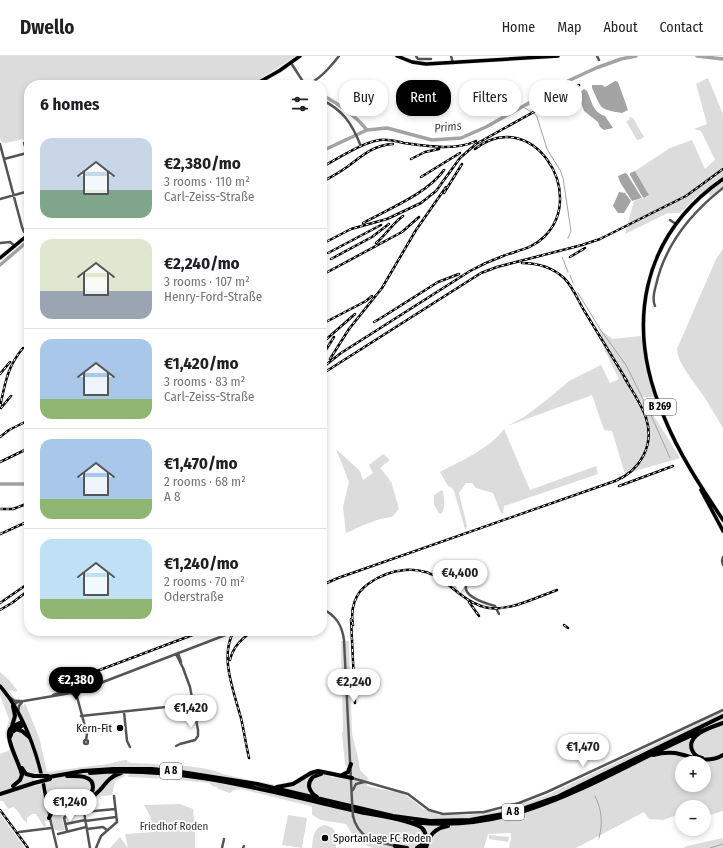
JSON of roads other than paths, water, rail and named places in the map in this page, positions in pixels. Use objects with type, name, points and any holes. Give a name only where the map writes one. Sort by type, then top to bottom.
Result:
[{"type":"highway","points":[[13,706],[15,716],[8,732],[8,737],[22,775],[20,780],[13,786]]},
{"type":"highway","points":[[723,716],[702,729],[692,741],[691,748],[698,757],[715,757],[723,754]]},
{"type":"highway","name":"A 8","points":[[130,771],[181,775],[234,783],[404,821],[430,824],[482,822],[507,817],[546,804],[723,720]]},
{"type":"highway","points":[[11,728],[23,723]]},
{"type":"highway","points":[[23,723],[12,732],[10,736],[22,769],[34,780]]},
{"type":"highway","name":"A 8","points":[[49,777],[82,771],[168,770],[271,787],[378,813],[418,820],[445,821],[482,819],[514,812],[534,805],[566,792],[693,731],[723,723]]},
{"type":"highway","points":[[16,729],[21,730],[29,737]]},
{"type":"highway","points":[[643,758],[660,753],[670,753],[705,760],[715,758],[723,754]]},
{"type":"highway","points":[[337,775],[344,775],[347,773],[351,764]]},
{"type":"highway","points":[[47,805],[91,797],[98,792],[109,779],[123,771]]},
{"type":"highway","name":"A 8","points":[[0,793],[13,786],[49,777],[123,771]]},
{"type":"highway","points":[[271,787],[286,787],[315,772],[352,779]]},
{"type":"highway","points":[[322,800],[311,793],[309,784],[311,779],[316,775],[330,774]]},
{"type":"highway","points":[[46,797],[49,801],[55,804],[83,798],[92,792],[93,785],[89,779],[81,776],[67,776]]},
{"type":"highway","name":"A 8","points":[[0,793],[34,780]]},
{"type":"highway","points":[[50,818],[55,804]]},
{"type":"highway","points":[[404,821],[418,825],[423,830],[425,835],[425,846]]},
{"type":"highway","points":[[425,846],[430,836],[436,830],[444,826],[458,824]]},
{"type":"highway","points":[[394,846],[407,848]]},
{"type":"highway","points":[[416,848],[425,846]]},
{"type":"main road","points":[[262,80],[300,56]]},
{"type":"main road","points":[[397,56],[416,63],[453,63],[558,56]]},
{"type":"main road","name":"B 269","points":[[723,179],[693,204],[676,224],[659,251],[650,278],[644,306],[644,335],[648,365],[657,399],[671,432],[693,472],[723,520]]},
{"type":"main road","points":[[0,258],[24,238]]},
{"type":"main road","points":[[693,472],[723,531]]},
{"type":"main road","points":[[0,686],[23,723],[29,737],[41,774],[47,805]]},
{"type":"street","points":[[316,80],[339,56]]},
{"type":"street","points":[[416,56],[418,59],[431,59]]},
{"type":"street","points":[[451,56],[453,63]]},
{"type":"street","points":[[597,56],[599,60]]},
{"type":"street","points":[[291,63],[302,80]]},
{"type":"street","points":[[327,103],[343,114],[360,144]]},
{"type":"street","points":[[0,144],[24,232]]},
{"type":"street","points":[[4,159],[24,154]]},
{"type":"street","points":[[655,306],[654,294],[658,277],[662,263],[671,245],[683,227],[723,188]]},
{"type":"street","points":[[0,199],[24,193]]},
{"type":"street","points":[[670,220],[676,224]]},
{"type":"street","points":[[0,243],[10,242],[14,247]]},
{"type":"street","points":[[723,557],[723,565]]},
{"type":"street","points":[[485,572],[474,576],[467,582],[465,587],[467,592],[475,598],[495,606],[499,614]]},
{"type":"street","points":[[327,612],[337,620],[341,627],[344,640],[353,816],[358,830],[365,836],[381,843],[403,848]]},
{"type":"street","points":[[13,706],[22,701],[74,692],[223,636]]},
{"type":"street","points":[[176,746],[194,741],[198,736],[190,687],[177,654]]},
{"type":"street","points":[[74,692],[87,734],[86,740]]},
{"type":"street","points":[[7,696],[15,701],[22,701]]},
{"type":"street","points":[[19,717],[18,707],[22,701]]},
{"type":"street","points":[[81,716],[166,707],[192,702]]},
{"type":"street","points":[[352,779],[408,794],[428,809],[438,813],[484,812],[519,803],[547,792],[723,710]]},
{"type":"street","points":[[124,712],[127,741],[130,747]]},
{"type":"street","points":[[352,794],[355,786],[363,783]]},
{"type":"street","points":[[96,848],[101,836],[116,823],[114,796]]},
{"type":"street","points":[[47,805],[50,824],[57,848]]},
{"type":"street","points":[[67,831],[64,818],[66,816],[84,812],[116,809]]},
{"type":"street","points":[[84,812],[90,848]]},
{"type":"street","points":[[66,824],[116,817]]},
{"type":"street","points":[[58,834],[87,828],[103,827],[107,830]]},
{"type":"street","points":[[19,832],[51,828]]},
{"type":"street","points":[[222,848],[224,840]]},
{"type":"waterway","name":"Prims","points":[[327,149],[367,130],[387,128],[432,140],[461,138],[486,127],[568,81],[596,68],[621,59],[636,56]]},
{"type":"waterway","name":"Prims","points":[[697,56],[723,59]]},
{"type":"waterway","points":[[327,98],[346,110],[367,130]]},
{"type":"waterway","points":[[523,107],[535,114],[537,117],[547,149],[560,170],[563,178],[571,231],[568,238]]},
{"type":"waterway","points":[[0,265],[24,244]]},
{"type":"waterway","points":[[562,257],[568,272]]},
{"type":"waterway","points":[[570,275],[573,283]]},
{"type":"waterway","points":[[578,293],[600,329],[626,365],[651,415],[670,458]]},
{"type":"waterway","name":"Prims","points":[[0,484],[24,484]]},
{"type":"waterway","points":[[595,796],[601,817],[599,838]]},
{"type":"waterway","points":[[710,848],[723,844]]},
{"type":"railway","points":[[327,241],[351,229],[387,219],[421,203],[436,191],[460,158],[476,144],[529,115]]},
{"type":"railway","points":[[327,364],[341,353],[470,271],[495,259],[530,247],[544,237],[556,219],[560,198],[557,178],[547,160],[533,146],[516,138],[496,138],[475,149]]},
{"type":"railway","points":[[327,164],[342,155],[373,141],[389,140],[441,147],[459,146],[476,141]]},
{"type":"railway","points":[[327,179],[372,149],[393,144]]},
{"type":"railway","points":[[411,159],[425,152],[439,149]]},
{"type":"railway","points":[[421,177],[460,153]]},
{"type":"railway","points":[[444,193],[462,164]]},
{"type":"railway","points":[[327,371],[481,273],[497,267],[600,239],[686,196],[723,169]]},
{"type":"railway","points":[[363,223],[417,194],[437,179],[444,170]]},
{"type":"railway","points":[[330,359],[349,329],[382,288],[416,230],[446,187]]},
{"type":"railway","points":[[376,243],[403,216]]},
{"type":"railway","points":[[327,272],[402,232],[419,217]]},
{"type":"railway","points":[[331,259],[372,237],[389,224]]},
{"type":"railway","points":[[328,253],[381,225]]},
{"type":"railway","points":[[570,257],[585,248]]},
{"type":"railway","points":[[522,263],[539,265],[560,274],[564,278],[573,290],[582,308],[627,381]]},
{"type":"railway","points":[[374,322],[438,282],[459,274]]},
{"type":"railway","points":[[327,321],[366,301],[372,296]]},
{"type":"railway","points":[[327,339],[355,314]]},
{"type":"railway","points":[[327,348],[334,337]]},
{"type":"railway","points":[[0,407],[5,383],[10,369],[23,348]]},
{"type":"railway","points":[[0,374],[10,362]]},
{"type":"railway","points":[[327,583],[624,477],[632,471],[643,456],[647,447],[648,438],[646,418],[624,377]]},
{"type":"railway","points":[[1,408],[11,396]]},
{"type":"railway","points":[[0,437],[9,430],[24,422]]},
{"type":"railway","points":[[0,462],[24,450]]},
{"type":"railway","points":[[619,486],[673,466]]},
{"type":"railway","points":[[0,509],[13,509],[24,505]]},
{"type":"railway","points":[[0,534],[24,523]]},
{"type":"railway","points":[[353,625],[352,613],[354,602],[360,592],[368,584],[386,574],[395,571],[414,570],[433,575],[470,601],[489,608],[514,605],[532,600],[557,590]]},
{"type":"railway","points":[[0,603],[24,586]]},
{"type":"railway","points":[[0,610],[24,594]]},
{"type":"railway","points":[[469,602],[479,616]]},
{"type":"railway","points":[[351,619],[355,703]]},
{"type":"railway","points":[[564,625],[568,628]]},
{"type":"railway","points":[[89,674],[190,636]]},
{"type":"railway","points":[[232,636],[228,651],[229,674],[241,718],[249,758]]},
{"type":"railway","points":[[230,660],[233,651],[246,636]]},
{"type":"railway","points":[[0,810],[28,848]]},
{"type":"place","name":"Kern-Fit","points":[[120,728]]},
{"type":"place","name":"Sportanlage FC Roden","points":[[325,838]]},
{"type":"park label","name":"Friedhof Roden","points":[[174,826]]}]
